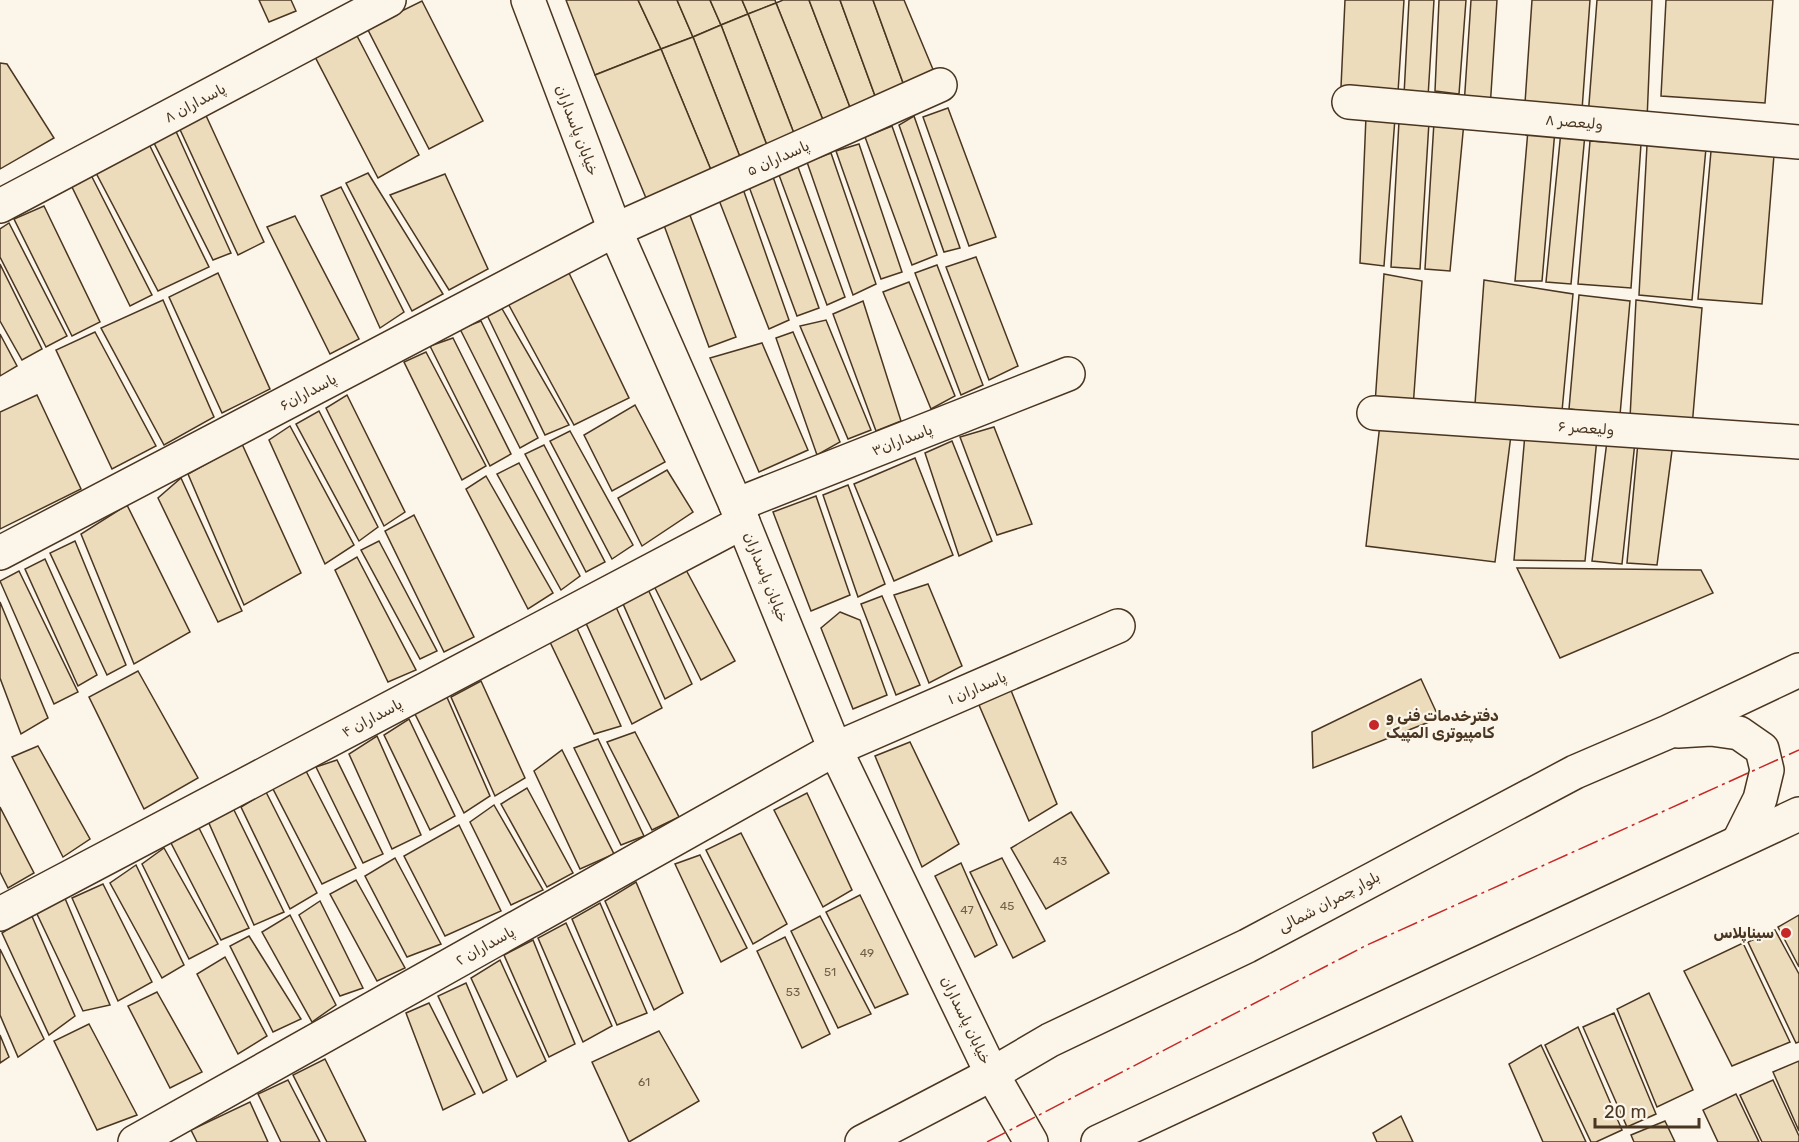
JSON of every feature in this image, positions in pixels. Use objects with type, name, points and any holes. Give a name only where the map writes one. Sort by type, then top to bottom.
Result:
[{"type":"street","name":"پاسداران ۸","points":[[0,206],[389,0]]},
{"type":"street","name":"خیابان پاسداران","points":[[528,0],[615,230],[740,513],[836,749],[992,1074],[1031,1142]]},
{"type":"street","name":"پاسداران ۵","points":[[615,230],[940,85]]},
{"type":"street","name":"ولیعصر ۸","points":[[1349,102],[1799,142]]},
{"type":"street","name":"پاسداران۶","points":[[0,553],[615,230]]},
{"type":"street","name":"پاسداران۳","points":[[740,513],[1068,374]]},
{"type":"street","name":"ولیعصر ۶","points":[[1374,413],[1799,442]]},
{"type":"street","name":"پاسداران ۴","points":[[0,914],[740,513]]},
{"type":"street","name":"پاسداران ۱","points":[[836,749],[1118,627]]},
{"type":"street","name":"بلوار چمران شمالی","points":[[862,1142],[992,1074],[1050,1040],[1246,946],[1575,772],[1668,732],[1799,670]]},
{"type":"street","points":[[1668,732],[1711,729],[1739,733],[1762,749],[1767,770],[1760,799],[1739,841]]},
{"type":"street","name":"پاسداران ۲","points":[[135,1142],[836,749]]},
{"type":"street","points":[[1098,1142],[1799,814]]},
{"type":"building","points":[[259,0],[291,0],[296,11],[269,22]]},
{"type":"building","points":[[566,0],[638,0],[661,49],[595,75]]},
{"type":"building","points":[[638,0],[677,0],[693,37],[661,49]]},
{"type":"building","points":[[677,0],[710,0],[721,25],[693,37]]},
{"type":"building","points":[[710,0],[742,0],[748,14],[721,25]]},
{"type":"building","points":[[742,0],[775,0],[776,3],[748,14]]},
{"type":"building","points":[[783,0],[809,0],[853,115],[825,125],[776,3]]},
{"type":"building","points":[[809,0],[840,0],[878,104],[853,115]]},
{"type":"building","points":[[840,0],[873,0],[906,91],[878,104]]},
{"type":"building","points":[[873,0],[904,0],[937,79],[906,91]]},
{"type":"building","points":[[1345,0],[1404,0],[1398,92],[1341,87]]},
{"type":"building","points":[[1409,0],[1434,0],[1428,97],[1404,95]]},
{"type":"building","points":[[1439,0],[1466,0],[1459,94],[1435,91]]},
{"type":"building","points":[[1471,0],[1497,0],[1490,109],[1464,106]]},
{"type":"building","points":[[1532,0],[1590,0],[1582,110],[1525,103]]},
{"type":"building","points":[[1597,0],[1652,0],[1647,120],[1588,117]]},
{"type":"building","points":[[1666,0],[1773,0],[1765,103],[1661,96]]},
{"type":"building","points":[[422,1],[483,121],[429,149],[367,28]]},
{"type":"building","points":[[776,3],[825,125],[795,136],[748,14]]},
{"type":"building","points":[[748,14],[795,136],[768,148],[721,25]]},
{"type":"building","points":[[721,25],[768,148],[740,157],[693,37]]},
{"type":"building","points":[[355,32],[419,155],[378,178],[312,51]]},
{"type":"building","points":[[693,37],[740,157],[711,170],[661,49]]},
{"type":"building","points":[[661,49],[711,170],[646,198],[595,75]]},
{"type":"building","points":[[0,63],[7,64],[54,138],[0,169]]},
{"type":"building","points":[[948,108],[996,237],[969,246],[923,117]]},
{"type":"building","points":[[203,109],[264,242],[238,255],[177,123]]},
{"type":"building","points":[[914,116],[960,248],[944,252],[899,125]]},
{"type":"building","points":[[1366,116],[1395,118],[1384,266],[1360,263]]},
{"type":"building","points":[[1399,121],[1429,122],[1420,269],[1391,267]]},
{"type":"building","points":[[1434,122],[1464,122],[1450,271],[1425,269]]},
{"type":"building","points":[[892,126],[937,255],[912,265],[865,137]]},
{"type":"building","points":[[174,127],[231,253],[213,260],[151,137]]},
{"type":"building","points":[[1528,130],[1555,130],[1542,281],[1515,281]]},
{"type":"building","points":[[1561,131],[1585,134],[1571,284],[1546,282]]},
{"type":"building","points":[[1590,141],[1641,144],[1631,288],[1578,284]]},
{"type":"building","points":[[148,142],[209,267],[158,291],[95,171]]},
{"type":"building","points":[[859,144],[902,272],[881,279],[836,151]]},
{"type":"building","points":[[1647,145],[1706,148],[1692,300],[1639,295]]},
{"type":"building","points":[[1711,151],[1774,155],[1762,304],[1698,299]]},
{"type":"building","points":[[831,153],[876,284],[853,295],[807,162]]},
{"type":"building","points":[[798,167],[845,297],[827,305],[779,175]]},
{"type":"building","points":[[368,173],[443,294],[412,311],[346,183]]},
{"type":"building","points":[[445,174],[488,269],[449,290],[390,195]]},
{"type":"building","points":[[772,174],[819,308],[797,316],[748,184]]},
{"type":"building","points":[[91,175],[152,295],[130,306],[71,185]]},
{"type":"building","points":[[742,186],[789,320],[769,329],[717,195]]},
{"type":"building","points":[[341,187],[404,312],[380,328],[321,196]]},
{"type":"building","points":[[44,206],[100,322],[72,336],[14,219]]},
{"type":"building","points":[[688,210],[736,337],[709,347],[662,220]]},
{"type":"building","points":[[295,216],[359,339],[330,354],[267,227]]},
{"type":"building","points":[[9,223],[67,336],[46,347],[0,257],[0,229]]},
{"type":"building","points":[[976,257],[1018,366],[989,380],[946,267]]},
{"type":"building","points":[[0,264],[42,349],[22,360],[0,321]]},
{"type":"building","points":[[937,265],[983,385],[961,395],[915,273]]},
{"type":"building","points":[[568,271],[629,398],[574,425],[505,298]]},
{"type":"building","points":[[218,273],[270,389],[222,413],[169,297]]},
{"type":"building","points":[[1384,274],[1422,281],[1413,408],[1375,404]]},
{"type":"building","points":[[1484,280],[1573,294],[1562,411],[1475,404]]},
{"type":"building","points":[[909,282],[955,396],[931,409],[883,292]]},
{"type":"building","points":[[1579,295],[1630,301],[1620,415],[1569,409]]},
{"type":"building","points":[[163,300],[214,417],[164,445],[101,328]]},
{"type":"building","points":[[1636,300],[1702,308],[1692,427],[1630,418]]},
{"type":"building","points":[[863,301],[901,421],[876,431],[833,314]]},
{"type":"building","points":[[501,307],[569,425],[545,435],[486,313]]},
{"type":"building","points":[[826,320],[871,430],[848,439],[800,326]]},
{"type":"building","points":[[481,321],[538,438],[520,448],[460,329]]},
{"type":"building","points":[[95,332],[156,446],[112,469],[56,350]]},
{"type":"building","points":[[793,332],[840,442],[817,455],[776,338]]},
{"type":"building","points":[[0,334],[17,366],[0,376]]},
{"type":"building","points":[[453,338],[511,454],[490,466],[430,346]]},
{"type":"building","points":[[762,343],[808,450],[759,472],[710,358]]},
{"type":"building","points":[[426,352],[486,466],[462,480],[404,362]]},
{"type":"building","points":[[37,395],[81,489],[0,529],[0,412]]},
{"type":"building","points":[[347,395],[405,512],[384,526],[326,408]]},
{"type":"building","points":[[635,405],[665,462],[612,491],[584,435]]},
{"type":"building","points":[[319,411],[378,527],[359,541],[296,424]]},
{"type":"building","points":[[1380,424],[1511,435],[1495,562],[1366,546]]},
{"type":"building","points":[[290,426],[354,545],[325,564],[269,440]]},
{"type":"building","points":[[994,427],[1032,524],[997,535],[960,437]]},
{"type":"building","points":[[570,431],[633,545],[612,559],[550,441]]},
{"type":"building","points":[[1525,434],[1597,438],[1585,561],[1514,560]]},
{"type":"building","points":[[952,441],[992,541],[959,556],[925,453]]},
{"type":"building","points":[[1607,441],[1635,442],[1622,564],[1592,561]]},
{"type":"building","points":[[1638,442],[1673,443],[1657,565],[1627,563]]},
{"type":"building","points":[[242,444],[301,573],[244,605],[188,474]]},
{"type":"building","points":[[544,445],[605,562],[586,572],[525,454]]},
{"type":"building","points":[[915,458],[953,555],[894,581],[854,484]]},
{"type":"building","points":[[519,463],[580,576],[561,590],[497,474]]},
{"type":"building","points":[[667,470],[693,512],[642,546],[618,498]]},
{"type":"building","points":[[486,476],[553,593],[528,609],[466,489]]},
{"type":"building","points":[[181,478],[242,611],[218,622],[158,498]]},
{"type":"building","points":[[848,485],[885,584],[858,597],[823,495]]},
{"type":"building","points":[[816,496],[850,595],[811,611],[773,512]]},
{"type":"building","points":[[127,505],[190,632],[134,664],[81,534]]},
{"type":"building","points":[[414,515],[474,637],[444,652],[385,531]]},
{"type":"building","points":[[75,541],[126,665],[107,675],[50,553]]},
{"type":"building","points":[[379,541],[437,651],[420,659],[361,550]]},
{"type":"building","points":[[357,557],[416,670],[388,682],[335,570]]},
{"type":"building","points":[[45,559],[97,675],[78,686],[25,569]]},
{"type":"building","points":[[685,568],[735,661],[701,680],[652,582]]},
{"type":"building","points":[[1517,568],[1701,570],[1713,593],[1560,658]]},
{"type":"building","points":[[19,571],[78,692],[54,704],[0,581]]},
{"type":"building","points":[[928,584],[962,666],[929,683],[894,595]]},
{"type":"building","points":[[646,585],[692,684],[665,699],[620,597]]},
{"type":"building","points":[[882,596],[920,685],[896,695],[861,604]]},
{"type":"building","points":[[0,602],[48,718],[21,734],[0,678]]},
{"type":"building","points":[[616,607],[662,708],[632,724],[585,621]]},
{"type":"building","points":[[840,612],[860,620],[887,695],[853,709],[821,628]]},
{"type":"building","points":[[575,624],[621,726],[594,734],[549,640]]},
{"type":"building","points":[[138,671],[198,778],[144,809],[89,697]]},
{"type":"building","name":"دفترخدمات فنی و کامپیوتری المپیک","points":[[1421,679],[1439,718],[1313,768],[1312,732]]},
{"type":"building","points":[[481,681],[525,778],[495,796],[451,697]]},
{"type":"building","points":[[1010,688],[1057,804],[1029,821],[979,705]]},
{"type":"building","points":[[446,695],[490,796],[464,813],[414,712]]},
{"type":"building","points":[[409,719],[455,816],[430,830],[384,735]]},
{"type":"building","points":[[635,732],[679,817],[652,830],[607,742]]},
{"type":"building","points":[[377,736],[421,835],[392,849],[349,754]]},
{"type":"building","points":[[598,739],[644,836],[621,845],[574,748]]},
{"type":"building","points":[[910,742],[959,844],[922,867],[875,756]]},
{"type":"building","points":[[38,746],[90,839],[63,857],[12,757]]},
{"type":"building","points":[[562,750],[614,854],[580,869],[534,771]]},
{"type":"building","points":[[337,760],[383,854],[363,863],[316,767]]},
{"type":"building","points":[[306,771],[356,868],[322,884],[272,787]]},
{"type":"building","points":[[527,788],[573,873],[547,887],[501,804]]},
{"type":"building","points":[[266,792],[317,893],[290,909],[241,807]]},
{"type":"building","points":[[807,793],[852,890],[823,907],[774,810]]},
{"type":"building","points":[[494,805],[543,890],[511,905],[470,822]]},
{"type":"building","points":[[0,807],[34,873],[8,888],[0,872]]},
{"type":"building","points":[[233,808],[284,912],[254,925],[208,821]]},
{"type":"building","points":[[1071,812],[1109,873],[1046,909],[1011,848]]},
{"type":"building","points":[[459,825],[501,911],[445,936],[404,856]]},
{"type":"building","points":[[198,826],[249,928],[221,940],[171,843]]},
{"type":"building","points":[[741,833],[787,924],[753,944],[706,850]]},
{"type":"building","points":[[164,848],[218,944],[189,959],[142,864]]},
{"type":"building","points":[[700,855],[747,948],[721,962],[675,864]]},
{"type":"building","points":[[395,858],[441,944],[407,957],[365,876]]},
{"type":"building","points":[[1002,858],[1045,941],[1013,958],[970,872]]},
{"type":"building","points":[[961,863],[997,945],[975,957],[935,876]]},
{"type":"building","points":[[136,865],[184,965],[162,978],[110,883]]},
{"type":"building","points":[[356,880],[405,968],[377,981],[330,894]]},
{"type":"building","points":[[636,882],[683,993],[654,1010],[605,901]]},
{"type":"building","points":[[103,884],[152,982],[118,1001],[72,898]]},
{"type":"building","points":[[860,895],[908,994],[875,1008],[826,912]]},
{"type":"building","points":[[64,896],[110,1005],[83,1011],[37,914]]},
{"type":"building","points":[[320,901],[363,988],[340,996],[299,915]]},
{"type":"building","points":[[600,903],[647,1013],[617,1025],[572,919]]},
{"type":"building","points":[[31,914],[75,1016],[49,1035],[2,933]]},
{"type":"building","points":[[290,915],[336,1005],[312,1022],[262,932]]},
{"type":"building","points":[[1799,915],[1799,967],[1778,927]]},
{"type":"building","points":[[820,916],[871,1014],[838,1028],[791,931]]},
{"type":"building","points":[[566,923],[612,1026],[583,1042],[538,938]]},
{"type":"building","points":[[1775,930],[1799,974],[1799,1042],[1796,1043],[1748,942]]},
{"type":"building","points":[[249,936],[301,1019],[273,1032],[230,946]]},
{"type":"building","points":[[785,937],[830,1034],[802,1048],[757,951]]},
{"type":"building","points":[[533,940],[575,1044],[549,1057],[504,955]]},
{"type":"building","points":[[1743,943],[1790,1042],[1732,1066],[1684,971]]},
{"type":"building","points":[[0,949],[44,1039],[18,1057],[0,1015]]},
{"type":"building","points":[[225,957],[267,1036],[238,1054],[197,974]]},
{"type":"building","points":[[500,960],[546,1061],[517,1077],[471,978]]},
{"type":"building","points":[[466,983],[507,1080],[483,1093],[438,996]]},
{"type":"building","points":[[157,992],[202,1072],[170,1088],[128,1006]]},
{"type":"building","points":[[1649,993],[1693,1090],[1657,1107],[1617,1009]]},
{"type":"building","points":[[429,1003],[475,1094],[443,1110],[406,1013]]},
{"type":"building","points":[[1614,1013],[1656,1114],[1627,1127],[1583,1027]]},
{"type":"building","points":[[89,1024],[137,1115],[97,1130],[54,1041]]},
{"type":"building","points":[[1578,1027],[1622,1130],[1596,1142],[1591,1142],[1545,1045]]},
{"type":"building","points":[[659,1031],[699,1101],[629,1142],[592,1062]]},
{"type":"building","points":[[0,1035],[9,1057],[0,1063]]},
{"type":"building","points":[[1541,1045],[1586,1142],[1543,1142],[1509,1064]]},
{"type":"building","points":[[325,1059],[366,1142],[327,1142],[293,1075]]},
{"type":"building","points":[[1799,1061],[1799,1131],[1773,1072]]},
{"type":"building","points":[[288,1080],[320,1142],[281,1142],[258,1094]]},
{"type":"building","points":[[1773,1080],[1799,1136],[1799,1142],[1762,1142],[1740,1095]]},
{"type":"building","points":[[1736,1094],[1759,1142],[1718,1142],[1703,1110]]},
{"type":"building","points":[[250,1102],[268,1142],[197,1142],[191,1130]]},
{"type":"building","points":[[1401,1116],[1413,1142],[1377,1142],[1373,1133]]},
{"type":"building","points":[[1665,1121],[1675,1142],[1634,1142],[1631,1135]]},
{"type":"power","points":[[987,1142],[1365,946],[1799,750]]},
{"type":"place","name":"دفترخدمات فنی و کامپیوتری المپیک","points":[[1374,725]]},
{"type":"place","name":"سیناپلاس","points":[[1786,933]]}]
